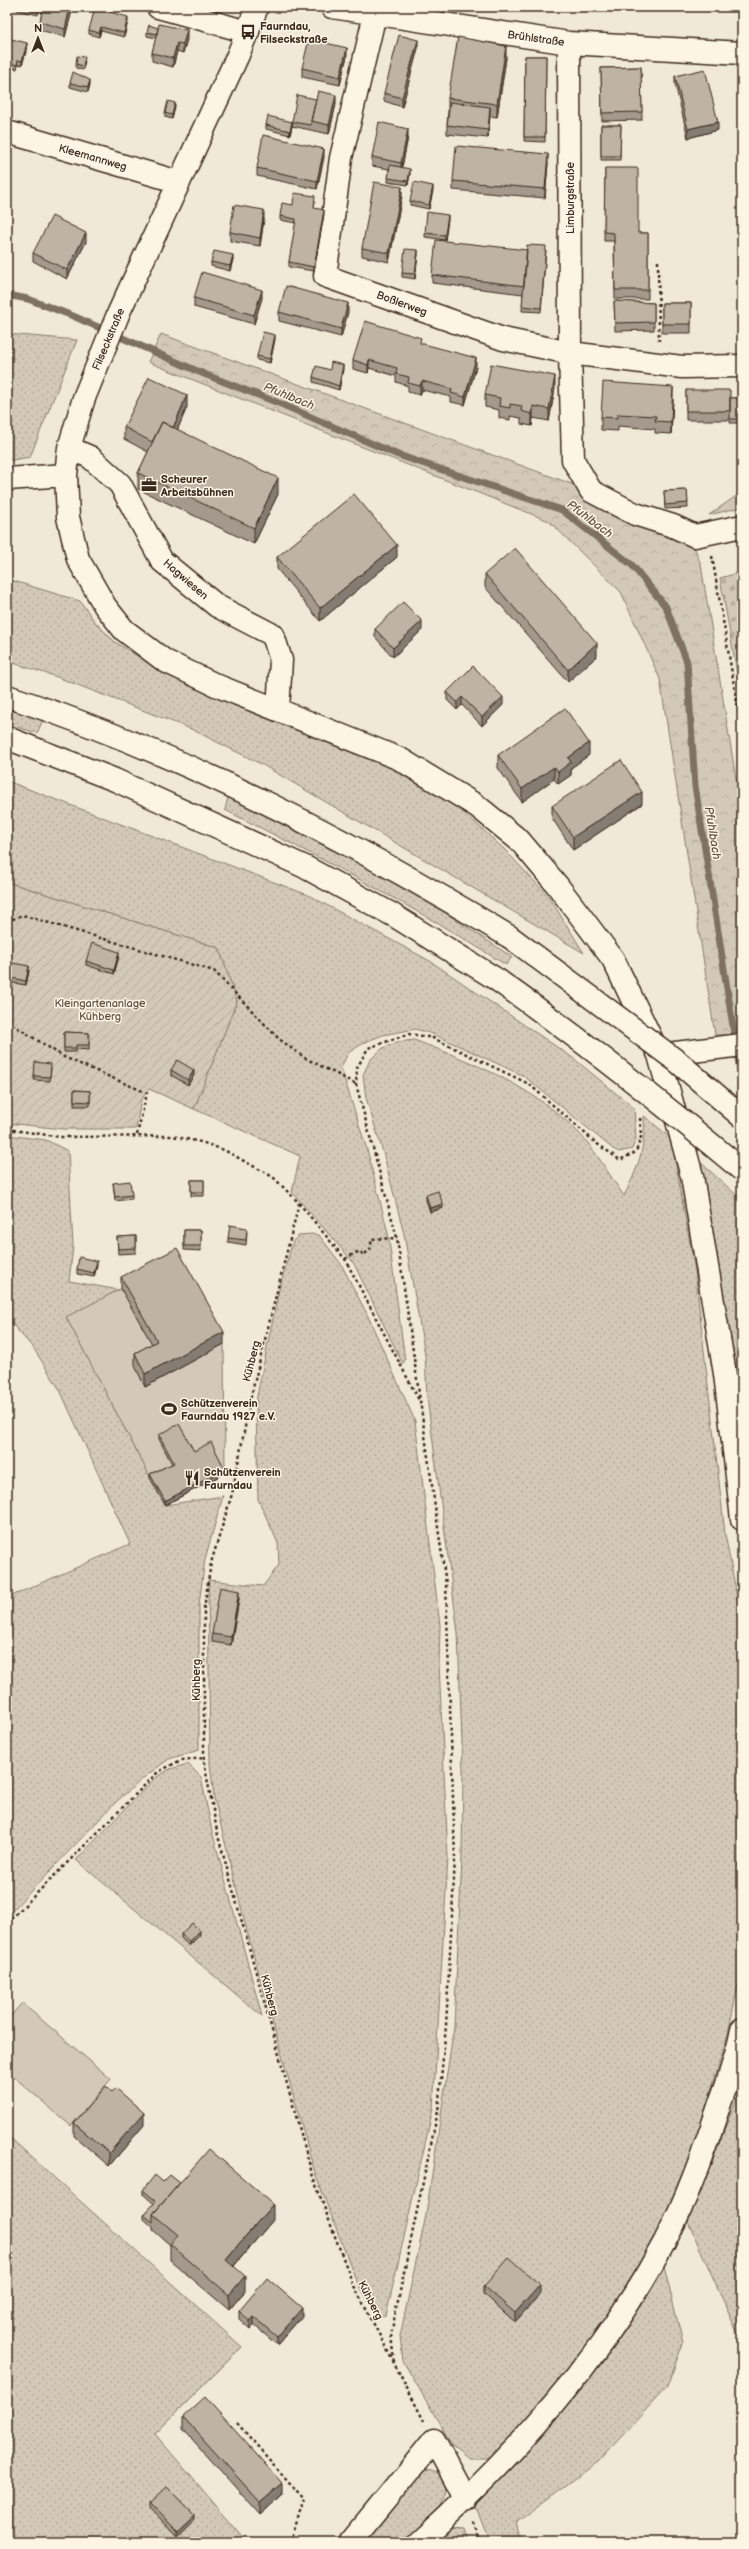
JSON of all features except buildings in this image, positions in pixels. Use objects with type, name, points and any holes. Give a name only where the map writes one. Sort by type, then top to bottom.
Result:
[{"type":"main road","points":[[158,7],[248,32]]},
{"type":"main road","name":"Filseckstraße","points":[[256,7],[248,32],[119,312],[84,398],[69,448],[66,474],[68,517],[78,559],[105,606],[124,630],[165,661],[278,710],[400,759],[477,806],[520,841],[557,885],[614,959],[660,1056],[692,1176],[725,1374],[742,1519]]},
{"type":"main road","name":"Brühlstraße","points":[[332,7],[570,43],[742,53]]},
{"type":"main road","name":"Boßlerweg","points":[[375,14],[341,158],[325,276],[503,339],[570,353],[682,367],[742,366]]},
{"type":"main road","name":"Limburgstraße","points":[[570,43],[570,353],[573,460],[591,491],[635,514],[673,526],[695,536]]},
{"type":"main road","name":"Kleemannweg","points":[[7,132],[179,182]]},
{"type":"main road","name":"Hagwiesen","points":[[69,448],[90,457],[120,484],[162,561],[217,606],[273,635],[281,660],[278,710]]},
{"type":"main road","points":[[7,479],[66,474]]},
{"type":"main road","points":[[695,536],[742,526]]},
{"type":"main road","points":[[7,696],[105,730],[246,792],[323,830],[413,878],[510,937],[678,1062],[742,1117]]},
{"type":"main road","points":[[7,738],[115,780],[305,867],[393,915],[496,978],[654,1096],[742,1170]]},
{"type":"main road","points":[[660,1056],[742,1044]]},
{"type":"main road","points":[[419,2542],[466,2500],[553,2406],[614,2325],[665,2241],[704,2150],[739,2044],[742,2029]]},
{"type":"main road","points":[[351,2542],[434,2440],[466,2500]]},
{"type":"path","points":[[658,261],[660,364]]},
{"type":"path","points":[[695,536],[713,557],[742,732]]},
{"type":"path","points":[[7,922],[22,915],[214,971],[279,1039],[305,1058],[356,1084]]},
{"type":"path","points":[[7,1021],[64,1057],[147,1093],[137,1135]]},
{"type":"path","points":[[394,2362],[391,2334],[418,2213],[438,2111],[446,2026],[455,1859],[446,1584],[397,1238],[356,1084],[357,1068],[368,1048],[410,1034],[433,1038],[529,1084],[596,1143],[620,1160]]},
{"type":"path","points":[[7,1129],[61,1137],[137,1135],[172,1136],[201,1142],[224,1150],[274,1176],[299,1203],[345,1260],[422,1406]]},
{"type":"path","name":"Kühberg","points":[[299,1203],[251,1396],[232,1494],[211,1563],[204,1608],[204,1758],[218,1836],[313,2177],[352,2282],[434,2440]]},
{"type":"path","points":[[345,1260],[359,1250],[363,1255],[370,1250],[372,1239],[397,1238]]},
{"type":"path","points":[[7,1923],[158,1772],[181,1760],[204,1758]]},
{"type":"path","points":[[237,2423],[304,2500],[291,2542]]},
{"type":"green space","points":[[7,334],[77,340],[30,457],[7,461]]},
{"type":"green space","points":[[161,334],[591,491],[673,526],[695,549],[701,565],[742,815],[742,1034],[715,1035],[660,679],[621,592],[549,521],[148,362]]},
{"type":"green space","points":[[742,492],[742,507],[709,515]]},
{"type":"green space","points":[[742,572],[742,701],[720,578]]},
{"type":"green space","points":[[7,579],[80,601],[96,623],[115,642],[152,665],[210,693],[390,768],[460,809],[505,850],[549,897],[584,953],[261,764],[191,729],[57,677],[7,661]]},
{"type":"green space","points":[[7,709],[43,720],[37,733],[7,724]]},
{"type":"green space","points":[[7,781],[308,895],[430,961],[573,1058],[634,1108],[636,1139],[632,1149],[619,1152],[613,1149],[524,1076],[433,1034],[415,1029],[383,1035],[365,1042],[348,1053],[341,1068],[368,1153],[388,1233],[405,1360],[403,1364],[353,1262],[292,1192],[300,1156],[194,1109],[237,1001],[219,948],[7,882]]},
{"type":"green space","points":[[228,797],[362,865],[444,912],[512,957],[506,965],[402,903],[297,846],[225,810]]},
{"type":"green space","name":"Kleingartenanlage Kühberg","points":[[7,882],[219,948],[237,1001],[194,1109],[149,1089],[141,1100],[136,1129],[62,1129],[7,1123]]},
{"type":"green space","points":[[414,1040],[485,1069],[530,1094],[551,1108],[588,1143],[624,1196],[640,1157],[644,1138],[644,1116],[671,1138],[695,1271],[725,1534],[742,1622],[742,1967],[727,2038],[695,2143],[656,2236],[599,2328],[548,2395],[492,2458],[469,2458],[452,2445],[403,2361],[400,2336],[426,2215],[454,2026],[462,1858],[463,1771],[458,1633],[427,1397],[425,1355],[404,1234],[383,1152],[366,1098],[363,1075],[370,1060],[383,1048],[397,1042]]},
{"type":"green space","points":[[7,1135],[46,1140],[68,1151],[73,1246],[69,1281],[119,1290],[66,1317],[165,1505],[223,1496],[205,1559],[199,1605],[199,1750],[169,1759],[147,1775],[116,1802],[7,1916],[7,1598],[130,1544],[60,1390],[34,1349],[7,1318]]},
{"type":"green space","points":[[698,1160],[742,1200],[742,1417],[739,1392]]},
{"type":"green space","points":[[300,1235],[319,1235],[341,1264],[367,1314],[415,1421],[440,1625],[439,1664],[448,1857],[433,2109],[386,2316],[378,2317],[356,2280],[316,2176],[249,1939],[214,1798],[210,1763],[208,1580],[263,1586],[279,1565],[278,1543],[258,1499],[256,1401],[279,1289],[293,1241]]},
{"type":"green space","name":"Schützenverein Faurndau 1927 e.V.","points":[[177,1260],[224,1344],[225,1473],[165,1505],[66,1317]]},
{"type":"green space","points":[[188,1764],[201,1777],[212,1831],[262,2016],[76,1860],[155,1778],[170,1769]]},
{"type":"green space","points":[[22,2003],[111,2079],[71,2126],[7,2071],[7,2020]]},
{"type":"green space","points":[[742,2085],[742,2342],[688,2222]]},
{"type":"green space","points":[[7,2135],[242,2347],[155,2434],[247,2542],[7,2542]]},
{"type":"green space","points":[[664,2267],[683,2343],[667,2387],[598,2462],[517,2521],[521,2542],[489,2542],[475,2504],[551,2420],[575,2390]]},
{"type":"green space","points":[[422,2470],[437,2473],[443,2480],[446,2490],[440,2508],[433,2516],[399,2542],[357,2542]]},
{"type":"green space","points":[[448,2529],[463,2530],[467,2542],[430,2542]]},
{"type":"waterway","name":"Pfuhlbach","points":[[7,295],[28,299],[73,316],[204,374],[281,404],[398,455],[562,510],[632,565],[666,607],[687,662],[695,786],[742,1083]]},
{"type":"place","name":"Faurndau, Filseckstraße","points":[[248,32]]},
{"type":"place","name":"Scheurer Arbeitsbühnen","points":[[149,485]]},
{"type":"place","name":"Schützenverein Faurndau 1927 e.V.","points":[[169,1409]]},
{"type":"place","name":"Schützenverein Faurndau","points":[[192,1478]]}]
